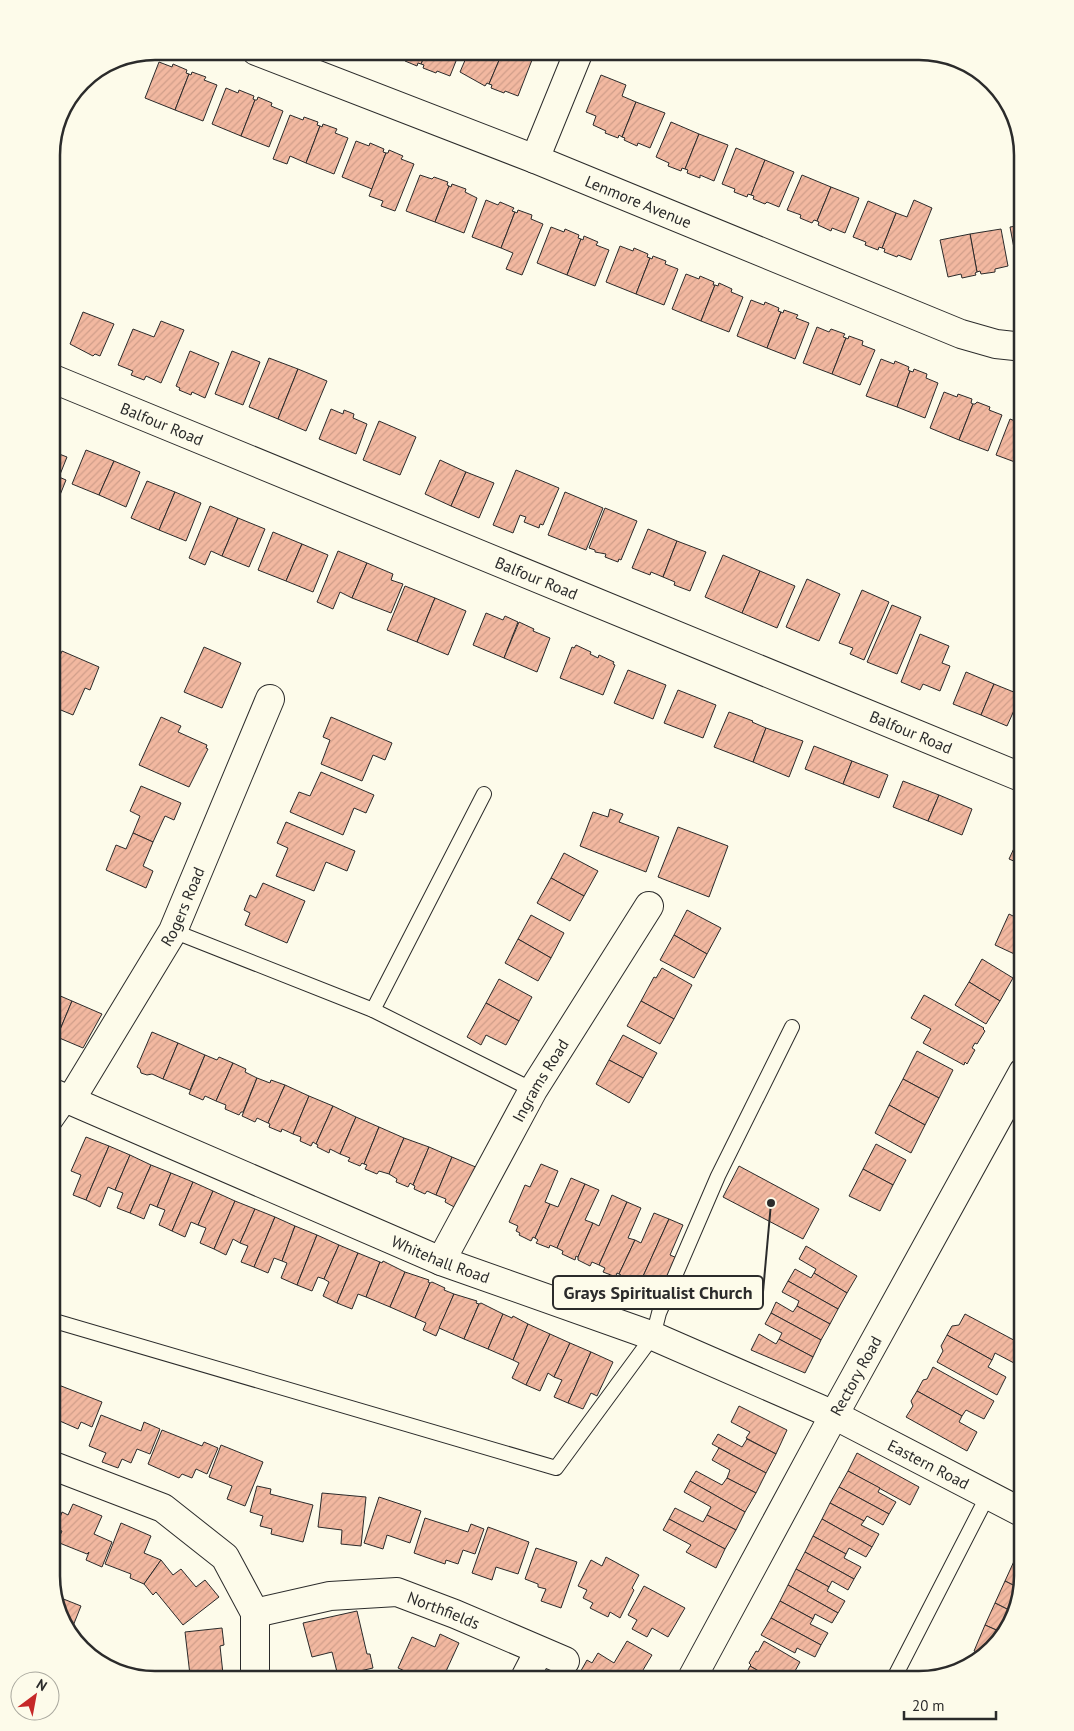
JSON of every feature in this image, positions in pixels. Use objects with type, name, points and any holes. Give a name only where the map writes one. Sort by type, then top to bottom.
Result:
[{"type":"street","name":"Lenmore Avenue","points":[[279,60],[535,159],[961,334],[996,344],[1014,346]]},
{"type":"street","points":[[535,159],[575,60]]},
{"type":"street","name":"Balfour Road","points":[[60,382],[1014,774]]},
{"type":"street","name":"Rogers Road","points":[[61,1097],[173,931],[270,699]]},
{"type":"street","name":"Ingrams Road","points":[[441,1261],[534,1090],[650,906]]},
{"type":"street","name":"Rectory Road","points":[[696,1671],[1014,1088]]},
{"type":"street","name":"Whitehall Road","points":[[61,1097],[441,1261],[653,1336],[834,1415]]},
{"type":"street","name":"Eastern Road","points":[[834,1415],[1014,1508]]},
{"type":"street","points":[[60,1475],[163,1508],[226,1558],[255,1613],[255,1671]]},
{"type":"street","name":"Northfields","points":[[255,1613],[330,1596],[397,1592],[455,1614],[565,1661]]},
{"type":"street","points":[[529,1671],[539,1651]]},
{"type":"lane","points":[[373,1010],[484,794]]},
{"type":"lane","points":[[173,931],[373,1010],[534,1090]]},
{"type":"lane","points":[[60,1323],[556,1468],[653,1336],[659,1313],[718,1176],[792,1027]]},
{"type":"lane","points":[[898,1671],[988,1495]]},
{"type":"building","points":[[405,60],[423,60],[417,66]]},
{"type":"building","points":[[423,60],[456,60],[450,76],[423,68],[424,65],[421,64]]},
{"type":"building","points":[[465,60],[499,60],[489,84],[487,83],[485,86],[460,72]]},
{"type":"building","points":[[499,60],[532,60],[518,96],[491,88],[492,85],[489,84]]},
{"type":"building","points":[[159,62],[172,67],[173,64],[187,70],[186,73],[189,74],[175,110],[145,98]]},
{"type":"building","points":[[192,72],[206,77],[204,80],[217,85],[203,121],[175,110],[189,74],[191,75]]},
{"type":"building","points":[[601,75],[626,85],[622,96],[636,102],[622,137],[619,135],[618,138],[605,133],[606,131],[593,125],[596,116],[586,112]]},
{"type":"building","points":[[226,88],[238,93],[239,90],[254,96],[253,99],[255,100],[241,136],[212,124]]},
{"type":"building","points":[[258,97],[272,103],[271,106],[283,111],[269,147],[241,136],[255,100]]},
{"type":"building","points":[[636,102],[665,113],[650,148],[638,143],[637,146],[624,140],[625,138],[622,137]]},
{"type":"building","points":[[290,115],[303,120],[304,117],[318,122],[317,125],[320,126],[306,163],[290,156],[287,164],[273,159]]},
{"type":"building","points":[[671,122],[699,134],[685,169],[682,168],[681,171],[668,166],[669,163],[656,157]]},
{"type":"building","points":[[323,124],[337,129],[335,133],[348,138],[334,174],[306,163],[320,126],[322,127]]},
{"type":"building","points":[[699,134],[728,145],[714,181],[700,175],[700,178],[687,173],[688,170],[685,169]]},
{"type":"building","points":[[356,141],[369,146],[370,143],[384,149],[383,152],[386,153],[372,189],[342,177]]},
{"type":"building","points":[[736,148],[765,160],[751,195],[748,194],[747,197],[734,192],[735,189],[722,184]]},
{"type":"building","points":[[389,150],[403,156],[401,159],[414,164],[395,211],[381,206],[383,201],[369,196],[386,153]]},
{"type":"building","points":[[765,160],[794,172],[779,207],[753,199],[754,196],[751,195]]},
{"type":"building","points":[[420,175],[448,182],[447,185],[449,186],[435,222],[406,211]]},
{"type":"building","points":[[802,175],[831,187],[817,221],[814,220],[812,223],[800,218],[801,215],[787,210]]},
{"type":"building","points":[[452,184],[466,189],[465,192],[477,198],[464,233],[435,222],[449,186],[451,187]]},
{"type":"building","points":[[831,187],[859,198],[845,233],[832,228],[831,231],[818,225],[819,222],[817,221]]},
{"type":"building","points":[[486,200],[498,205],[500,202],[514,208],[512,211],[515,212],[501,248],[472,237]]},
{"type":"building","points":[[914,200],[932,208],[911,260],[884,252],[885,249],[882,248],[896,213],[907,217]]},
{"type":"building","points":[[868,201],[896,213],[882,248],[879,247],[878,250],[865,245],[866,242],[853,237]]},
{"type":"building","points":[[518,210],[532,215],[531,219],[543,224],[522,275],[506,269],[513,253],[501,248],[515,212],[517,213]]},
{"type":"building","points":[[1014,226],[1014,248],[1010,227]]},
{"type":"building","points":[[551,227],[564,232],[565,229],[579,235],[578,238],[581,239],[567,275],[537,263]]},
{"type":"building","points":[[1001,229],[1008,266],[995,269],[995,272],[981,274],[980,271],[977,272],[970,234]]},
{"type":"building","points":[[970,234],[976,275],[962,278],[961,274],[948,277],[940,240]]},
{"type":"building","points":[[584,236],[598,242],[596,245],[609,250],[595,286],[567,275],[581,239],[583,240]]},
{"type":"building","points":[[620,246],[633,251],[634,248],[648,254],[647,257],[650,258],[636,294],[606,282]]},
{"type":"building","points":[[653,256],[666,261],[665,264],[678,269],[664,305],[636,294],[650,258],[652,259]]},
{"type":"building","points":[[686,274],[699,279],[700,276],[714,282],[713,285],[715,285],[701,321],[672,309]]},
{"type":"building","points":[[719,283],[732,289],[731,292],[743,297],[729,332],[701,321],[715,285],[718,286]]},
{"type":"building","points":[[751,300],[764,305],[765,302],[779,308],[778,311],[781,312],[767,348],[737,336]]},
{"type":"building","points":[[784,310],[798,315],[796,318],[809,323],[795,359],[767,348],[781,312],[783,313]]},
{"type":"building","points":[[83,312],[114,324],[100,356],[95,354],[93,356],[70,344]]},
{"type":"building","points":[[161,321],[184,330],[161,383],[146,376],[144,380],[131,375],[133,371],[118,365],[133,329],[154,337]]},
{"type":"building","points":[[817,327],[829,332],[831,329],[845,334],[843,337],[846,338],[832,374],[803,363]]},
{"type":"building","points":[[849,336],[863,341],[862,345],[875,350],[860,385],[832,374],[846,338],[848,339]]},
{"type":"building","points":[[190,351],[219,363],[205,398],[192,392],[191,395],[179,390],[180,388],[176,386]]},
{"type":"building","points":[[232,351],[260,362],[243,405],[215,394]]},
{"type":"building","points":[[269,358],[298,369],[278,419],[249,407]]},
{"type":"building","points":[[881,359],[894,364],[895,361],[909,367],[908,370],[910,371],[897,407],[866,396]]},
{"type":"building","points":[[298,369],[327,381],[306,431],[278,419]]},
{"type":"building","points":[[914,369],[927,374],[926,378],[938,383],[925,418],[897,407],[910,371],[913,372]]},
{"type":"building","points":[[944,392],[957,397],[958,394],[972,399],[971,403],[973,404],[959,440],[930,428]]},
{"type":"building","points":[[977,402],[990,407],[989,410],[1002,415],[988,451],[959,440],[973,404]]},
{"type":"building","points":[[331,409],[343,414],[344,410],[354,414],[353,418],[367,424],[356,454],[319,439]]},
{"type":"building","points":[[1010,419],[1014,421],[1014,462],[996,455]]},
{"type":"building","points":[[379,421],[416,437],[400,475],[363,460]]},
{"type":"building","points":[[86,450],[114,461],[99,495],[72,484]]},
{"type":"building","points":[[60,454],[67,457],[60,474]]},
{"type":"building","points":[[440,460],[466,472],[451,506],[425,494]]},
{"type":"building","points":[[114,461],[140,472],[126,507],[99,495]]},
{"type":"building","points":[[516,470],[559,488],[543,525],[540,524],[539,528],[524,522],[526,517],[520,515],[513,533],[493,525]]},
{"type":"building","points":[[466,472],[494,483],[479,518],[451,506]]},
{"type":"building","points":[[60,477],[66,480],[60,495]]},
{"type":"building","points":[[147,481],[175,492],[159,530],[131,518]]},
{"type":"building","points":[[175,492],[201,503],[186,541],[159,530]]},
{"type":"building","points":[[565,492],[603,508],[586,550],[548,535]]},
{"type":"building","points":[[210,506],[238,518],[222,556],[211,551],[205,565],[189,558]]},
{"type":"building","points":[[605,508],[637,521],[621,560],[619,559],[618,562],[605,557],[606,554],[595,552],[595,550],[589,548]]},
{"type":"building","points":[[238,518],[265,529],[249,567],[222,556]]},
{"type":"building","points":[[648,529],[677,541],[663,577],[651,572],[650,575],[632,568]]},
{"type":"building","points":[[273,532],[302,544],[286,581],[258,570]]},
{"type":"building","points":[[677,541],[706,552],[690,591],[674,585],[675,582],[663,577]]},
{"type":"building","points":[[302,544],[328,555],[313,592],[286,581]]},
{"type":"building","points":[[338,551],[367,563],[352,598],[340,592],[333,609],[317,602]]},
{"type":"building","points":[[723,555],[760,571],[742,613],[705,597]]},
{"type":"building","points":[[367,563],[393,574],[391,580],[403,584],[391,613],[352,598]]},
{"type":"building","points":[[760,571],[795,586],[777,628],[742,613]]},
{"type":"building","points":[[807,579],[840,594],[819,641],[786,627]]},
{"type":"building","points":[[405,586],[435,598],[417,642],[387,630]]},
{"type":"building","points":[[862,590],[889,602],[864,660],[850,654],[853,648],[839,643]]},
{"type":"building","points":[[435,598],[466,611],[448,655],[417,642]]},
{"type":"building","points":[[892,605],[921,617],[897,674],[867,662]]},
{"type":"building","points":[[486,613],[503,620],[505,616],[518,622],[504,658],[473,645]]},
{"type":"building","points":[[519,622],[534,629],[533,631],[550,638],[537,672],[504,658]]},
{"type":"building","points":[[920,634],[949,646],[942,663],[950,666],[940,691],[923,684],[920,690],[901,682]]},
{"type":"building","points":[[576,645],[591,652],[590,654],[598,658],[599,655],[614,662],[613,664],[615,665],[603,695],[560,678],[572,647],[574,648]]},
{"type":"building","points":[[204,647],[241,663],[222,708],[184,692]]},
{"type":"building","points":[[62,651],[99,667],[90,690],[85,688],[73,715],[60,710],[60,656]]},
{"type":"building","points":[[628,670],[666,685],[653,719],[614,703]]},
{"type":"building","points":[[966,672],[994,684],[981,715],[953,704]]},
{"type":"building","points":[[994,684],[1014,692],[1014,710],[1007,726],[981,715]]},
{"type":"building","points":[[678,690],[716,705],[703,738],[664,723]]},
{"type":"building","points":[[729,712],[766,728],[753,762],[714,747]]},
{"type":"building","points":[[161,717],[181,726],[178,732],[207,745],[206,748],[208,749],[189,787],[139,765]]},
{"type":"building","points":[[331,717],[392,743],[385,760],[373,755],[362,781],[321,764],[330,740],[323,737]]},
{"type":"building","points":[[766,728],[803,741],[789,777],[753,762]]},
{"type":"building","points":[[814,746],[852,761],[843,784],[805,769]]},
{"type":"building","points":[[852,761],[888,775],[879,798],[843,784]]},
{"type":"building","points":[[321,772],[374,795],[366,813],[354,808],[343,835],[290,812],[299,792],[310,796]]},
{"type":"building","points":[[903,781],[939,795],[928,821],[893,807]]},
{"type":"building","points":[[141,786],[181,803],[174,820],[165,816],[153,842],[133,833],[140,816],[130,811]]},
{"type":"building","points":[[939,795],[972,809],[962,835],[928,821]]},
{"type":"building","points":[[610,809],[623,814],[619,822],[659,837],[646,872],[580,846],[593,812],[608,817]]},
{"type":"building","points":[[286,822],[355,851],[347,871],[326,862],[314,891],[276,876],[288,848],[277,843]]},
{"type":"building","points":[[678,827],[728,846],[709,897],[658,877]]},
{"type":"building","points":[[133,833],[153,842],[143,866],[153,871],[146,888],[106,870],[116,845],[126,849]]},
{"type":"building","points":[[1014,848],[1014,861],[1009,859]]},
{"type":"building","points":[[564,853],[598,871],[584,896],[551,878]]},
{"type":"building","points":[[551,878],[584,896],[570,921],[537,903]]},
{"type":"building","points":[[263,883],[305,901],[287,943],[245,925],[250,913],[244,910],[250,895],[256,898]]},
{"type":"building","points":[[687,910],[721,928],[707,954],[674,935]]},
{"type":"building","points":[[1009,914],[1014,916],[1014,954],[995,945]]},
{"type":"building","points":[[531,915],[564,933],[551,958],[518,939]]},
{"type":"building","points":[[674,935],[707,954],[694,978],[660,960]]},
{"type":"building","points":[[518,939],[551,958],[538,981],[505,963]]},
{"type":"building","points":[[982,959],[1013,978],[1000,1001],[969,982]]},
{"type":"building","points":[[662,968],[692,985],[674,1019],[641,1001],[654,977],[656,978]]},
{"type":"building","points":[[499,979],[532,997],[519,1021],[486,1003]]},
{"type":"building","points":[[969,982],[1000,1001],[986,1024],[955,1005]]},
{"type":"building","points":[[924,995],[984,1028],[985,1031],[977,1044],[975,1043],[972,1048],[975,1050],[967,1064],[965,1062],[964,1065],[923,1043],[931,1029],[911,1018]]},
{"type":"building","points":[[60,996],[72,1001],[60,1030]]},
{"type":"building","points":[[72,1001],[102,1014],[83,1048],[60,1038],[60,1030]]},
{"type":"building","points":[[641,1001],[674,1019],[660,1044],[627,1026]]},
{"type":"building","points":[[486,1003],[519,1021],[506,1045],[486,1035],[481,1045],[467,1037]]},
{"type":"building","points":[[152,1032],[178,1043],[163,1079],[152,1074],[141,1073],[137,1067]]},
{"type":"building","points":[[623,1035],[657,1053],[643,1078],[609,1060]]},
{"type":"building","points":[[178,1043],[205,1055],[190,1090],[163,1079]]},
{"type":"building","points":[[917,1051],[953,1070],[939,1098],[903,1079]]},
{"type":"building","points":[[205,1055],[217,1060],[219,1057],[233,1063],[216,1101],[205,1096],[203,1100],[189,1094]]},
{"type":"building","points":[[609,1060],[643,1078],[629,1103],[596,1084]]},
{"type":"building","points":[[233,1063],[246,1069],[245,1072],[257,1078],[243,1112],[239,1115],[225,1109],[226,1105],[216,1101]]},
{"type":"building","points":[[257,1078],[270,1083],[271,1080],[285,1085],[268,1123],[257,1118],[255,1122],[242,1116]]},
{"type":"building","points":[[903,1079],[939,1098],[925,1125],[889,1105]]},
{"type":"building","points":[[285,1085],[309,1096],[293,1134],[282,1129],[281,1132],[269,1127],[270,1124],[268,1123]]},
{"type":"building","points":[[309,1096],[333,1106],[316,1144],[313,1142],[311,1146],[300,1141],[301,1137],[293,1134]]},
{"type":"building","points":[[889,1105],[925,1125],[911,1153],[875,1133]]},
{"type":"building","points":[[333,1106],[356,1117],[340,1154],[330,1149],[329,1153],[317,1147],[318,1145],[316,1144]]},
{"type":"building","points":[[356,1117],[379,1127],[364,1164],[362,1163],[360,1166],[348,1161],[350,1158],[340,1154]]},
{"type":"building","points":[[379,1127],[404,1138],[389,1174],[379,1171],[377,1174],[365,1169],[367,1165],[364,1164]]},
{"type":"building","points":[[86,1137],[109,1146],[86,1200],[73,1195],[81,1175],[71,1171]]},
{"type":"building","points":[[404,1138],[429,1147],[413,1185],[410,1183],[408,1187],[396,1182],[397,1179],[389,1174]]},
{"type":"building","points":[[876,1144],[906,1160],[893,1185],[863,1169]]},
{"type":"building","points":[[109,1146],[130,1155],[115,1190],[108,1187],[100,1207],[86,1200]]},
{"type":"building","points":[[429,1147],[452,1157],[436,1195],[427,1191],[425,1194],[414,1189],[415,1186],[413,1185]]},
{"type":"building","points":[[130,1155],[151,1165],[130,1213],[117,1208],[123,1193],[115,1190]]},
{"type":"building","points":[[452,1157],[478,1168],[456,1208],[445,1202],[446,1199],[436,1195]]},
{"type":"building","points":[[541,1164],[558,1171],[545,1202],[550,1204],[535,1238],[533,1237],[531,1241],[519,1235],[520,1233],[516,1231],[518,1226],[509,1222],[525,1185],[530,1187]]},
{"type":"building","points":[[151,1165],[171,1173],[157,1207],[150,1204],[144,1219],[130,1213]]},
{"type":"building","points":[[739,1166],[819,1209],[803,1239],[723,1197]]},
{"type":"building","points":[[863,1169],[893,1185],[880,1211],[849,1196]]},
{"type":"building","points":[[171,1173],[193,1182],[172,1231],[159,1225],[165,1210],[157,1207]]},
{"type":"building","points":[[571,1178],[585,1184],[557,1248],[550,1245],[549,1248],[536,1243],[538,1240],[535,1238],[550,1204],[558,1207]]},
{"type":"building","points":[[193,1182],[213,1191],[198,1225],[191,1222],[185,1237],[172,1231]]},
{"type":"building","points":[[585,1184],[599,1190],[585,1220],[593,1223],[575,1260],[562,1254],[563,1251],[557,1248]]},
{"type":"building","points":[[213,1191],[235,1201],[214,1249],[200,1243],[206,1228],[198,1225]]},
{"type":"building","points":[[612,1195],[627,1202],[599,1265],[592,1262],[590,1266],[578,1260],[578,1257],[593,1223],[599,1226]]},
{"type":"building","points":[[235,1201],[255,1209],[240,1243],[233,1239],[226,1255],[214,1249]]},
{"type":"building","points":[[627,1202],[641,1208],[628,1238],[635,1240],[616,1277],[603,1272],[605,1268],[599,1265]]},
{"type":"building","points":[[255,1209],[275,1217],[254,1267],[241,1262],[248,1246],[240,1243]]},
{"type":"building","points":[[654,1213],[669,1219],[640,1283],[635,1281],[633,1284],[620,1279],[621,1275],[619,1274],[635,1240],[641,1243]]},
{"type":"building","points":[[275,1217],[295,1226],[282,1261],[274,1258],[268,1273],[254,1267]]},
{"type":"building","points":[[669,1219],[683,1225],[670,1255],[677,1258],[662,1293],[659,1292],[658,1295],[644,1289],[645,1286],[640,1283]]},
{"type":"building","points":[[295,1226],[317,1235],[297,1285],[281,1278],[287,1263],[282,1261]]},
{"type":"building","points":[[317,1235],[339,1245],[324,1279],[318,1277],[312,1291],[297,1285]]},
{"type":"building","points":[[339,1245],[358,1253],[337,1303],[323,1296],[329,1282],[324,1279]]},
{"type":"building","points":[[806,1246],[857,1276],[847,1293],[814,1273],[816,1269],[799,1259]]},
{"type":"building","points":[[358,1253],[380,1262],[366,1297],[358,1294],[352,1309],[337,1303]]},
{"type":"building","points":[[383,1261],[405,1272],[390,1307],[366,1297],[380,1262],[382,1263]]},
{"type":"building","points":[[795,1269],[811,1278],[814,1273],[847,1293],[838,1309],[788,1281]]},
{"type":"building","points":[[405,1272],[429,1280],[428,1282],[430,1283],[415,1318],[390,1307]]},
{"type":"building","points":[[788,1281],[838,1309],[830,1324],[797,1306],[799,1301],[782,1292]]},
{"type":"building","points":[[432,1282],[454,1294],[436,1336],[423,1330],[426,1323],[415,1318]]},
{"type":"building","points":[[454,1294],[477,1301],[476,1303],[479,1304],[464,1339],[439,1328]]},
{"type":"building","points":[[776,1302],[793,1312],[797,1306],[830,1324],[821,1340],[771,1313]]},
{"type":"building","points":[[481,1303],[503,1314],[488,1349],[464,1339]]},
{"type":"building","points":[[771,1313],[821,1340],[813,1357],[779,1339],[782,1333],[765,1324]]},
{"type":"building","points":[[503,1314],[512,1318],[513,1316],[528,1324],[513,1360],[488,1349]]},
{"type":"building","points":[[965,1314],[1014,1340],[1014,1363],[995,1353],[992,1360],[947,1335],[952,1326],[959,1325]]},
{"type":"building","points":[[528,1324],[550,1334],[526,1385],[512,1378],[519,1363],[513,1360]]},
{"type":"building","points":[[550,1334],[570,1343],[554,1377],[548,1373],[540,1391],[526,1385]]},
{"type":"building","points":[[759,1334],[776,1344],[779,1339],[813,1357],[805,1373],[751,1350]]},
{"type":"building","points":[[947,1335],[992,1360],[988,1367],[1006,1377],[997,1395],[937,1362],[943,1351],[941,1346]]},
{"type":"building","points":[[570,1343],[591,1352],[568,1403],[554,1397],[562,1380],[554,1377]]},
{"type":"building","points":[[591,1352],[613,1362],[597,1396],[591,1393],[583,1409],[568,1403]]},
{"type":"building","points":[[933,1367],[994,1401],[984,1419],[966,1410],[962,1416],[917,1391],[923,1380],[927,1379]]},
{"type":"building","points":[[60,1386],[102,1402],[92,1427],[81,1422],[78,1429],[60,1421]]},
{"type":"building","points":[[917,1391],[962,1416],[959,1422],[977,1432],[967,1451],[906,1417],[913,1406],[911,1401]]},
{"type":"building","points":[[739,1406],[787,1430],[776,1454],[746,1438],[750,1432],[731,1422]]},
{"type":"building","points":[[101,1415],[141,1431],[144,1422],[160,1429],[150,1454],[137,1449],[131,1463],[122,1459],[118,1468],[102,1462],[106,1453],[89,1446]]},
{"type":"building","points":[[162,1430],[202,1446],[204,1442],[218,1448],[207,1474],[196,1469],[192,1478],[182,1474],[179,1478],[148,1464]]},
{"type":"building","points":[[718,1434],[742,1447],[747,1439],[776,1454],[766,1473],[712,1444]]},
{"type":"building","points":[[221,1445],[263,1462],[245,1506],[227,1499],[232,1486],[209,1477]]},
{"type":"building","points":[[719,1448],[766,1473],[756,1493],[727,1478],[730,1470],[712,1460]]},
{"type":"building","points":[[857,1453],[919,1487],[910,1505],[848,1471]]},
{"type":"building","points":[[696,1471],[722,1485],[727,1478],[756,1493],[745,1512],[690,1481]]},
{"type":"building","points":[[848,1471],[880,1488],[878,1492],[896,1502],[889,1514],[839,1487]]},
{"type":"building","points":[[690,1481],[745,1512],[736,1530],[707,1515],[711,1507],[684,1492]]},
{"type":"building","points":[[257,1486],[271,1489],[270,1494],[313,1505],[303,1542],[271,1534],[272,1529],[260,1526],[263,1516],[250,1512]]},
{"type":"building","points":[[839,1487],[889,1514],[883,1525],[867,1516],[864,1521],[830,1503]]},
{"type":"building","points":[[322,1493],[366,1497],[361,1546],[341,1544],[342,1530],[318,1527]]},
{"type":"building","points":[[379,1497],[421,1511],[410,1543],[387,1535],[383,1549],[364,1543]]},
{"type":"building","points":[[830,1503],[864,1521],[861,1525],[879,1534],[872,1547],[822,1519]]},
{"type":"building","points":[[73,1504],[102,1516],[94,1534],[112,1542],[102,1567],[86,1560],[89,1552],[87,1554],[60,1543],[62,1531],[60,1530],[60,1518],[62,1512],[68,1515]]},
{"type":"building","points":[[675,1508],[703,1522],[707,1515],[736,1530],[725,1549],[669,1519]]},
{"type":"building","points":[[425,1518],[468,1532],[471,1524],[484,1529],[475,1554],[463,1550],[458,1564],[446,1560],[445,1564],[414,1553]]},
{"type":"building","points":[[669,1519],[725,1549],[716,1568],[686,1552],[691,1545],[663,1530]]},
{"type":"building","points":[[822,1519],[872,1547],[866,1557],[849,1548],[846,1554],[813,1536]]},
{"type":"building","points":[[121,1523],[151,1536],[144,1553],[161,1560],[144,1584],[130,1578],[131,1574],[105,1564]]},
{"type":"building","points":[[488,1527],[529,1542],[518,1574],[496,1567],[492,1580],[472,1573]]},
{"type":"building","points":[[813,1536],[846,1554],[844,1558],[861,1567],[854,1579],[805,1552]]},
{"type":"building","points":[[536,1548],[577,1562],[561,1608],[541,1601],[546,1589],[538,1587],[538,1584],[525,1579]]},
{"type":"building","points":[[805,1552],[854,1579],[848,1590],[832,1581],[829,1587],[796,1569]]},
{"type":"building","points":[[606,1557],[639,1575],[620,1618],[610,1612],[608,1617],[590,1608],[593,1603],[583,1598],[587,1590],[578,1586],[591,1560],[602,1566]]},
{"type":"building","points":[[161,1560],[173,1575],[181,1569],[196,1587],[205,1580],[219,1597],[183,1625],[156,1592],[153,1595],[144,1584]]},
{"type":"building","points":[[1014,1561],[1013,1585],[1005,1581]]},
{"type":"building","points":[[796,1569],[829,1587],[827,1591],[845,1601],[838,1613],[788,1585]]},
{"type":"building","points":[[1005,1581],[1013,1585],[1008,1609],[995,1603]]},
{"type":"building","points":[[788,1585],[838,1613],[832,1623],[815,1614],[813,1619],[780,1601]]},
{"type":"building","points":[[644,1586],[685,1608],[668,1637],[652,1628],[647,1637],[632,1629],[637,1620],[628,1615]]},
{"type":"building","points":[[63,1599],[81,1606],[74,1625]]},
{"type":"building","points":[[780,1601],[813,1619],[810,1624],[828,1633],[821,1645],[771,1618]]},
{"type":"building","points":[[995,1603],[1008,1609],[996,1630],[985,1625]]},
{"type":"building","points":[[357,1611],[367,1654],[370,1654],[373,1668],[360,1671],[337,1671],[332,1652],[312,1657],[303,1623]]},
{"type":"building","points":[[771,1618],[821,1645],[815,1657],[797,1648],[795,1653],[761,1635]]},
{"type":"building","points":[[985,1625],[996,1630],[982,1647],[976,1652],[974,1651]]},
{"type":"building","points":[[222,1628],[224,1645],[220,1646],[223,1671],[190,1671],[185,1632]]},
{"type":"building","points":[[440,1634],[459,1643],[446,1671],[405,1671],[398,1668],[412,1637],[435,1647]]},
{"type":"building","points":[[627,1641],[652,1655],[642,1671],[581,1671],[587,1660],[592,1663],[598,1653],[614,1663]]},
{"type":"building","points":[[764,1641],[800,1662],[795,1671],[759,1671],[750,1666],[749,1663],[756,1651],[758,1652]]},
{"type":"building","points":[[750,1666],[759,1671],[748,1671]]},
{"type":"place","name":"Grays Spiritualist Church","points":[[771,1203]]}]
